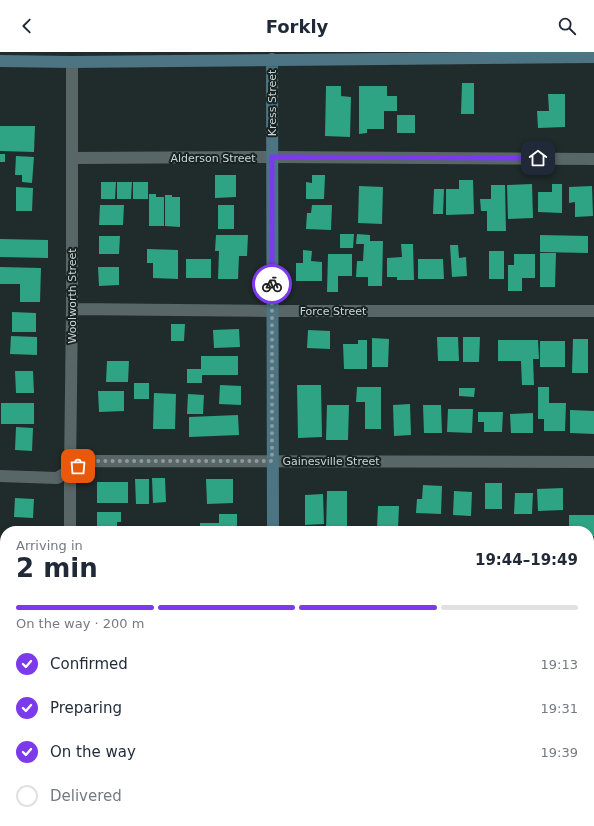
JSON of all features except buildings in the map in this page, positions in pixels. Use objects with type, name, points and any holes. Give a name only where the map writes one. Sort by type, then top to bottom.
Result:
[{"type":"main road","points":[[0,61],[72,62],[594,57]]},
{"type":"main road","name":"Kress Street","points":[[272,59],[273,526]]},
{"type":"street","name":"Woolworth Street","points":[[70,526],[72,62]]},
{"type":"street","name":"Alderson Street","points":[[72,158],[272,157],[594,159]]},
{"type":"street","name":"Force Street","points":[[72,309],[272,311],[594,311]]},
{"type":"street","name":"Gainesville Street","points":[[0,476],[57,478],[86,461],[594,462]]},
{"type":"way so far","points":[[78,466],[86,461],[272,461],[272,284]]},
{"type":"route","points":[[272,284],[272,157],[538,158]]}]
